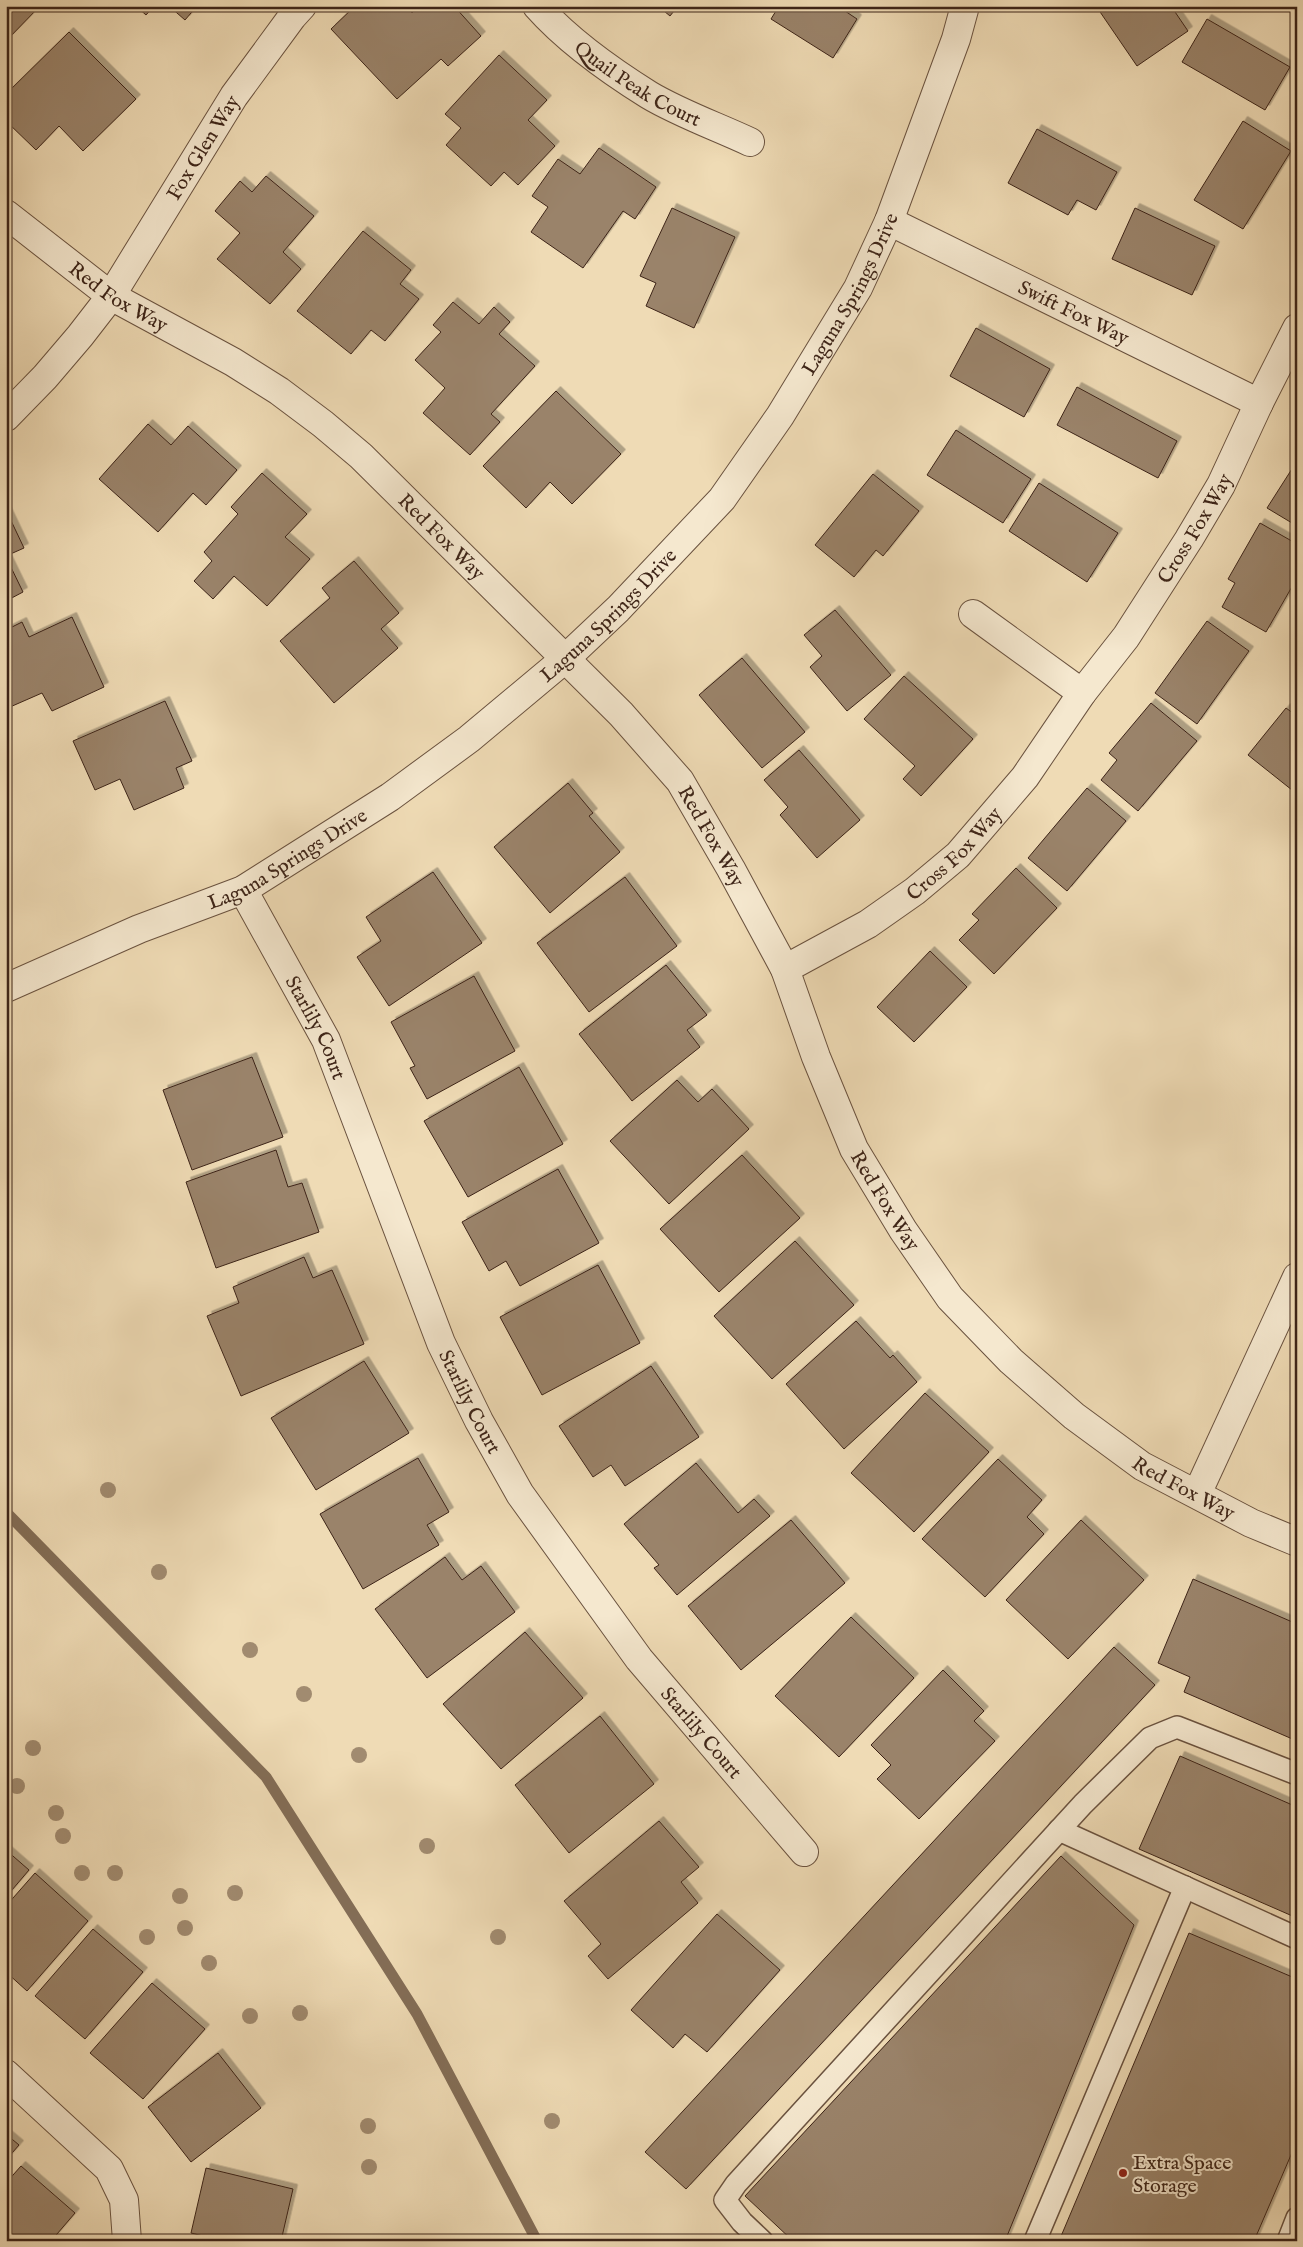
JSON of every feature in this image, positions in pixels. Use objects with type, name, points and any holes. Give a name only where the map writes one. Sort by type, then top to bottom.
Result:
[{"type":"street","name":"Fox Glen Way","points":[[6,417],[45,377],[111,296],[234,96],[302,6]]},
{"type":"street","name":"Quail Peak Court","points":[[537,6],[564,33],[650,96],[750,142]]},
{"type":"street","name":"Laguna Springs Drive","points":[[6,988],[139,929],[242,890],[390,797],[469,739],[566,658],[618,609],[722,500],[780,416],[853,296],[889,220],[956,39],[964,6]]},
{"type":"street","name":"Red Fox Way","points":[[6,214],[111,296],[234,362],[279,391],[323,424],[361,456],[621,714],[680,781],[732,869],[785,969],[816,1057],[854,1149],[903,1230],[950,1298],[1011,1361],[1074,1416],[1142,1466],[1251,1523],[1297,1542]]},
{"type":"street","name":"Swift Fox Way","points":[[889,220],[1259,404]]},
{"type":"street","name":"Cross Fox Way","points":[[785,969],[868,924],[914,892],[958,854],[1025,777],[1082,692],[1126,637],[1189,539],[1221,485],[1297,328]]},
{"type":"street","points":[[973,614],[1082,692]]},
{"type":"street","name":"Starlily Court","points":[[242,890],[326,1040],[441,1343],[479,1422],[520,1494],[639,1659],[804,1852]]},
{"type":"street","points":[[1197,1494],[1296,1282]]},
{"type":"street","points":[[6,2074],[109,2169],[124,2200],[127,2241]]},
{"type":"lane","points":[[762,2241],[742,2222],[725,2200],[736,2184],[1083,1804],[1150,1738],[1177,1727],[1297,1774]]},
{"type":"lane","points":[[1059,1830],[1297,1938]]},
{"type":"lane","points":[[1035,2241],[1185,1887]]},
{"type":"lane","points":[[1288,2241],[1297,2218]]},
{"type":"building","points":[[6,6],[39,7],[6,41]]},
{"type":"building","points":[[136,6],[154,6],[146,15]]},
{"type":"building","points":[[169,6],[197,6],[185,20]]},
{"type":"building","points":[[355,6],[406,6],[412,13],[419,6],[454,6],[481,36],[448,66],[441,59],[397,99],[331,29]]},
{"type":"building","points":[[658,6],[678,6],[670,16]]},
{"type":"building","points":[[779,6],[843,6],[842,9],[857,19],[833,58],[771,19]]},
{"type":"building","points":[[1096,6],[1171,6],[1188,31],[1137,66]]},
{"type":"building","points":[[1207,19],[1290,67],[1265,110],[1182,62]]},
{"type":"building","points":[[69,32],[136,99],[83,151],[59,126],[36,150],[6,121],[6,94]]},
{"type":"building","points":[[499,55],[547,100],[528,120],[555,146],[518,185],[504,172],[491,186],[446,145],[461,128],[445,114]]},
{"type":"building","points":[[1243,121],[1291,151],[1243,229],[1194,200]]},
{"type":"building","points":[[1037,129],[1117,172],[1096,210],[1077,200],[1068,215],[1008,183]]},
{"type":"building","points":[[599,148],[656,187],[635,219],[623,211],[583,268],[531,232],[548,207],[532,196],[558,159],[580,174]]},
{"type":"building","points":[[266,176],[314,216],[283,252],[301,269],[270,304],[217,259],[240,233],[215,211],[240,181],[252,192]]},
{"type":"building","points":[[672,208],[735,237],[694,328],[646,306],[656,283],[640,276]]},
{"type":"building","points":[[1135,208],[1215,246],[1192,295],[1112,259]]},
{"type":"building","points":[[363,231],[411,270],[400,284],[419,299],[385,341],[371,330],[351,354],[297,311]]},
{"type":"building","points":[[453,302],[479,324],[494,307],[510,322],[499,334],[535,366],[491,414],[500,422],[470,455],[423,413],[445,388],[415,360],[441,332],[433,325]]},
{"type":"building","points":[[976,328],[1050,369],[1024,417],[950,376]]},
{"type":"building","points":[[1077,387],[1177,441],[1158,478],[1057,425]]},
{"type":"building","points":[[556,391],[621,454],[572,504],[550,482],[526,508],[483,466]]},
{"type":"building","points":[[148,424],[171,445],[188,426],[237,470],[206,505],[193,493],[158,532],[99,479]]},
{"type":"building","points":[[956,430],[1031,479],[1003,523],[927,475]]},
{"type":"building","points":[[1297,461],[1297,526],[1267,508]]},
{"type":"building","points":[[262,473],[307,514],[285,537],[310,559],[267,606],[234,576],[213,599],[194,581],[212,561],[204,552],[238,514],[231,507]]},
{"type":"building","points":[[873,474],[919,511],[883,556],[876,550],[854,577],[815,545]]},
{"type":"building","points":[[1039,483],[1118,533],[1087,582],[1009,531]]},
{"type":"building","points":[[6,510],[24,548],[6,556]]},
{"type":"building","points":[[1260,523],[1297,544],[1297,578],[1266,632],[1222,607],[1235,583],[1228,579]]},
{"type":"building","points":[[6,557],[23,592],[6,601]]},
{"type":"building","points":[[354,561],[399,613],[381,629],[398,648],[334,703],[280,641],[330,598],[322,588]]},
{"type":"building","points":[[835,610],[891,675],[847,711],[810,667],[822,656],[804,635]]},
{"type":"building","points":[[72,617],[104,687],[52,711],[42,693],[10,707],[6,699],[6,630],[22,622],[29,637]]},
{"type":"building","points":[[1207,621],[1249,651],[1197,724],[1155,693]]},
{"type":"building","points":[[742,658],[805,732],[762,768],[699,695]]},
{"type":"building","points":[[904,676],[973,739],[921,796],[903,779],[915,766],[864,719]]},
{"type":"building","points":[[165,701],[192,761],[176,768],[184,788],[134,810],[120,779],[95,790],[73,741]]},
{"type":"building","points":[[1151,703],[1197,741],[1138,811],[1101,780],[1117,760],[1109,753]]},
{"type":"building","points":[[1286,708],[1297,716],[1297,794],[1248,755]]},
{"type":"building","points":[[799,750],[860,820],[817,858],[780,815],[788,807],[764,780]]},
{"type":"building","points":[[568,783],[593,813],[589,816],[620,852],[550,913],[494,847]]},
{"type":"building","points":[[1087,788],[1126,821],[1067,891],[1028,858]]},
{"type":"building","points":[[1016,868],[1057,908],[994,974],[959,940],[979,920],[972,914]]},
{"type":"building","points":[[433,872],[482,943],[389,1006],[357,957],[381,941],[366,917]]},
{"type":"building","points":[[625,877],[677,946],[589,1012],[537,943]]},
{"type":"building","points":[[930,951],[967,987],[914,1042],[877,1007]]},
{"type":"building","points":[[666,965],[707,1015],[687,1030],[700,1047],[632,1101],[579,1034]]},
{"type":"building","points":[[474,976],[515,1051],[427,1099],[410,1068],[415,1066],[391,1022]]},
{"type":"building","points":[[252,1057],[283,1137],[192,1170],[163,1090]]},
{"type":"building","points":[[519,1067],[563,1144],[468,1197],[424,1121]]},
{"type":"building","points":[[677,1080],[698,1102],[712,1089],[749,1129],[669,1204],[610,1141]]},
{"type":"building","points":[[276,1150],[288,1187],[302,1183],[319,1232],[216,1268],[186,1182]]},
{"type":"building","points":[[742,1155],[800,1218],[719,1292],[660,1229]]},
{"type":"building","points":[[558,1169],[599,1243],[520,1286],[506,1261],[489,1271],[462,1222]]},
{"type":"building","points":[[795,1241],[854,1305],[772,1379],[714,1316]]},
{"type":"building","points":[[304,1257],[313,1278],[332,1270],[364,1344],[241,1396],[207,1316],[239,1303],[233,1287]]},
{"type":"building","points":[[598,1265],[640,1343],[542,1395],[500,1317]]},
{"type":"building","points":[[856,1321],[890,1358],[893,1355],[917,1382],[844,1449],[786,1384]]},
{"type":"building","points":[[364,1361],[409,1433],[316,1490],[271,1418]]},
{"type":"building","points":[[651,1366],[699,1437],[625,1486],[611,1465],[593,1477],[559,1426]]},
{"type":"building","points":[[925,1393],[989,1452],[914,1532],[851,1473]]},
{"type":"building","points":[[418,1458],[449,1512],[427,1525],[439,1545],[363,1589],[320,1514]]},
{"type":"building","points":[[998,1459],[1042,1500],[1027,1517],[1044,1534],[985,1597],[922,1539]]},
{"type":"building","points":[[696,1463],[738,1513],[754,1499],[770,1516],[677,1595],[654,1568],[659,1565],[624,1524]]},
{"type":"building","points":[[791,1520],[845,1583],[741,1670],[688,1606]]},
{"type":"building","points":[[1081,1520],[1144,1580],[1068,1659],[1006,1600]]},
{"type":"building","points":[[445,1557],[462,1580],[481,1566],[515,1612],[427,1678],[375,1609]]},
{"type":"building","points":[[1193,1579],[1297,1624],[1297,1741],[1184,1692],[1190,1677],[1158,1663]]},
{"type":"building","points":[[851,1617],[914,1678],[839,1757],[775,1696]]},
{"type":"building","points":[[525,1632],[583,1698],[501,1769],[443,1704]]},
{"type":"building","points":[[1114,1647],[1155,1685],[686,2189],[645,2152]]},
{"type":"building","points":[[943,1670],[984,1711],[974,1721],[995,1741],[919,1819],[877,1779],[891,1765],[871,1745]]},
{"type":"building","points":[[600,1716],[654,1784],[569,1853],[515,1785]]},
{"type":"building","points":[[1180,1756],[1297,1807],[1297,1918],[1139,1849]]},
{"type":"building","points":[[659,1821],[699,1867],[681,1882],[698,1903],[608,1979],[588,1956],[601,1944],[564,1901]]},
{"type":"building","points":[[6,1850],[29,1870],[6,1897]]},
{"type":"building","points":[[1061,1856],[1134,1925],[1005,2241],[793,2241],[745,2196]]},
{"type":"building","points":[[35,1873],[88,1921],[27,1991],[6,1972],[6,1906]]},
{"type":"building","points":[[717,1914],[780,1970],[707,2052],[685,2034],[673,2048],[631,2010]]},
{"type":"building","points":[[93,1929],[143,1972],[85,2039],[35,1996]]},
{"type":"building","points":[[1189,1933],[1297,1979],[1297,2141],[1254,2241],[1059,2241]]},
{"type":"building","points":[[152,1983],[205,2029],[143,2099],[90,2053]]},
{"type":"building","points":[[218,2053],[261,2108],[191,2162],[148,2107]]},
{"type":"building","points":[[6,2134],[19,2145],[6,2160]]},
{"type":"building","points":[[21,2166],[75,2213],[51,2241],[6,2241],[6,2183]]},
{"type":"building","points":[[206,2168],[293,2189],[281,2241],[223,2241],[191,2233]]},
{"type":"waterway","points":[[6,1512],[266,1777],[417,2014],[537,2241]]},
{"type":"place","name":"Extra Space Storage","points":[[1123,2173]]}]
